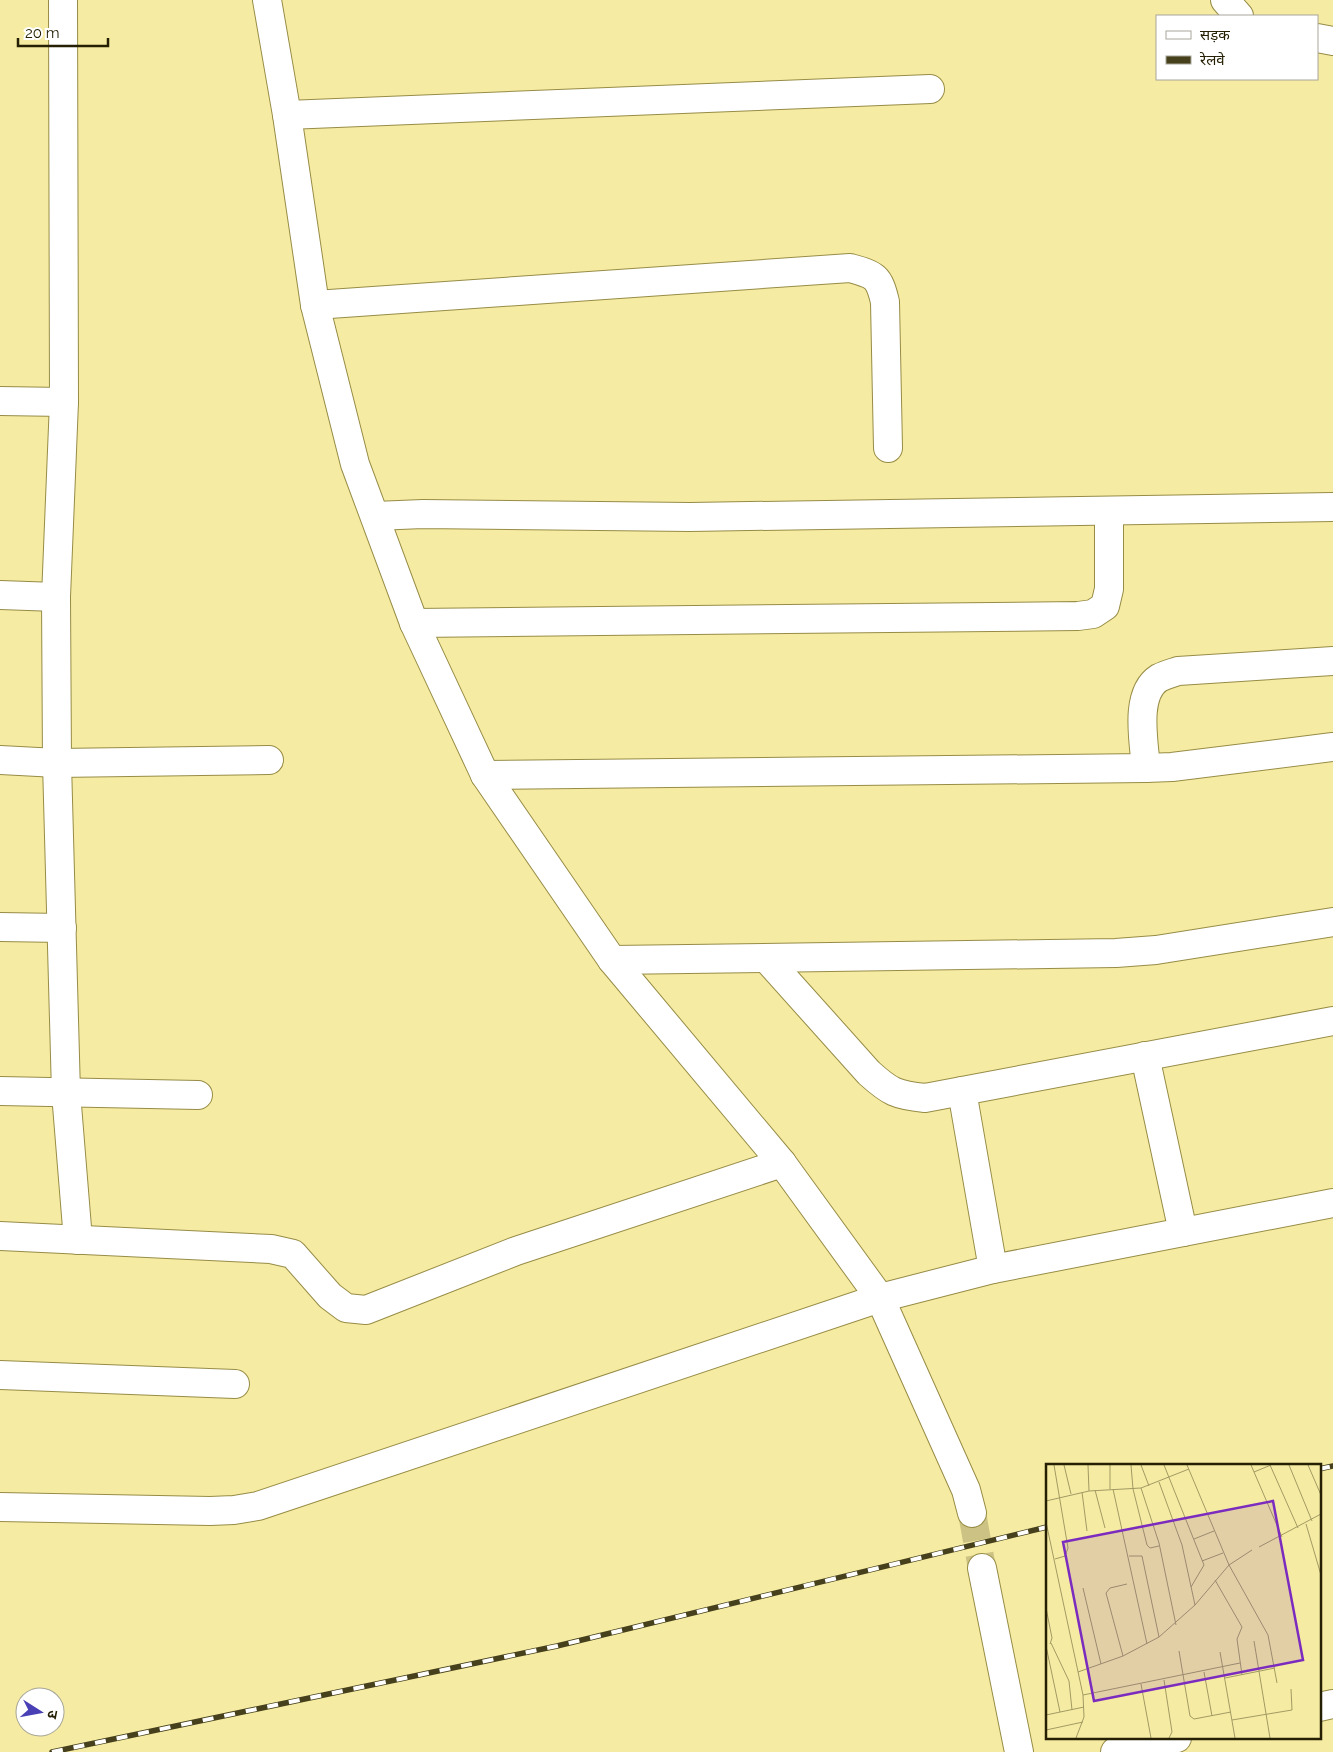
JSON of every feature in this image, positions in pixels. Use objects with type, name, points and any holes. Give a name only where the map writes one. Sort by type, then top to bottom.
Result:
[{"type":"street","points":[[63,0],[64,402],[56,597],[56,763],[66,1093],[78,1240]]},
{"type":"street","points":[[267,0],[287,115],[315,305],[355,464],[414,623],[485,775],[612,960],[782,1163],[880,1298],[966,1490],[972,1513]]},
{"type":"street","points":[[1225,0],[1238,15]]},
{"type":"street","points":[[1318,38],[1333,41]]},
{"type":"street","points":[[287,115],[930,89]]},
{"type":"street","points":[[315,305],[850,268],[870,274],[881,284],[885,302],[888,448]]},
{"type":"street","points":[[0,401],[64,402]]},
{"type":"street","points":[[375,516],[423,514],[690,517],[1333,507]]},
{"type":"street","points":[[414,623],[1078,616],[1093,614],[1105,606],[1109,589],[1109,511]]},
{"type":"street","points":[[0,595],[56,597]]},
{"type":"street","points":[[1146,768],[1142,709],[1148,689],[1159,678],[1178,671],[1333,661]]},
{"type":"street","points":[[485,775],[1146,768],[1172,767],[1333,746]]},
{"type":"street","points":[[0,760],[56,763],[269,760]]},
{"type":"street","points":[[612,960],[1116,953],[1156,950],[1333,922]]},
{"type":"street","points":[[0,927],[62,928]]},
{"type":"street","points":[[766,958],[869,1073],[886,1088],[905,1096],[924,1098],[1333,1021]]},
{"type":"street","points":[[1145,1056],[1183,1232]]},
{"type":"street","points":[[0,1091],[198,1095]]},
{"type":"street","points":[[962,1091],[993,1270]]},
{"type":"street","points":[[0,1236],[271,1248],[293,1254],[330,1296],[346,1308],[366,1310],[516,1251],[782,1163]]},
{"type":"street","points":[[0,1507],[210,1511],[258,1506],[880,1298],[993,1270],[1333,1203]]},
{"type":"street","points":[[0,1375],[235,1384]]},
{"type":"street","points":[[982,1568],[1019,1752]]},
{"type":"street","points":[[1320,1707],[1333,1704]]},
{"type":"street","points":[[1115,1752],[1169,1740]]},
{"type":"tunnel","points":[[972,1513],[982,1568]]},
{"type":"railway","points":[[1320,1469],[1333,1466]]},
{"type":"railway","points":[[52,1752],[557,1646],[1046,1527]]}]
